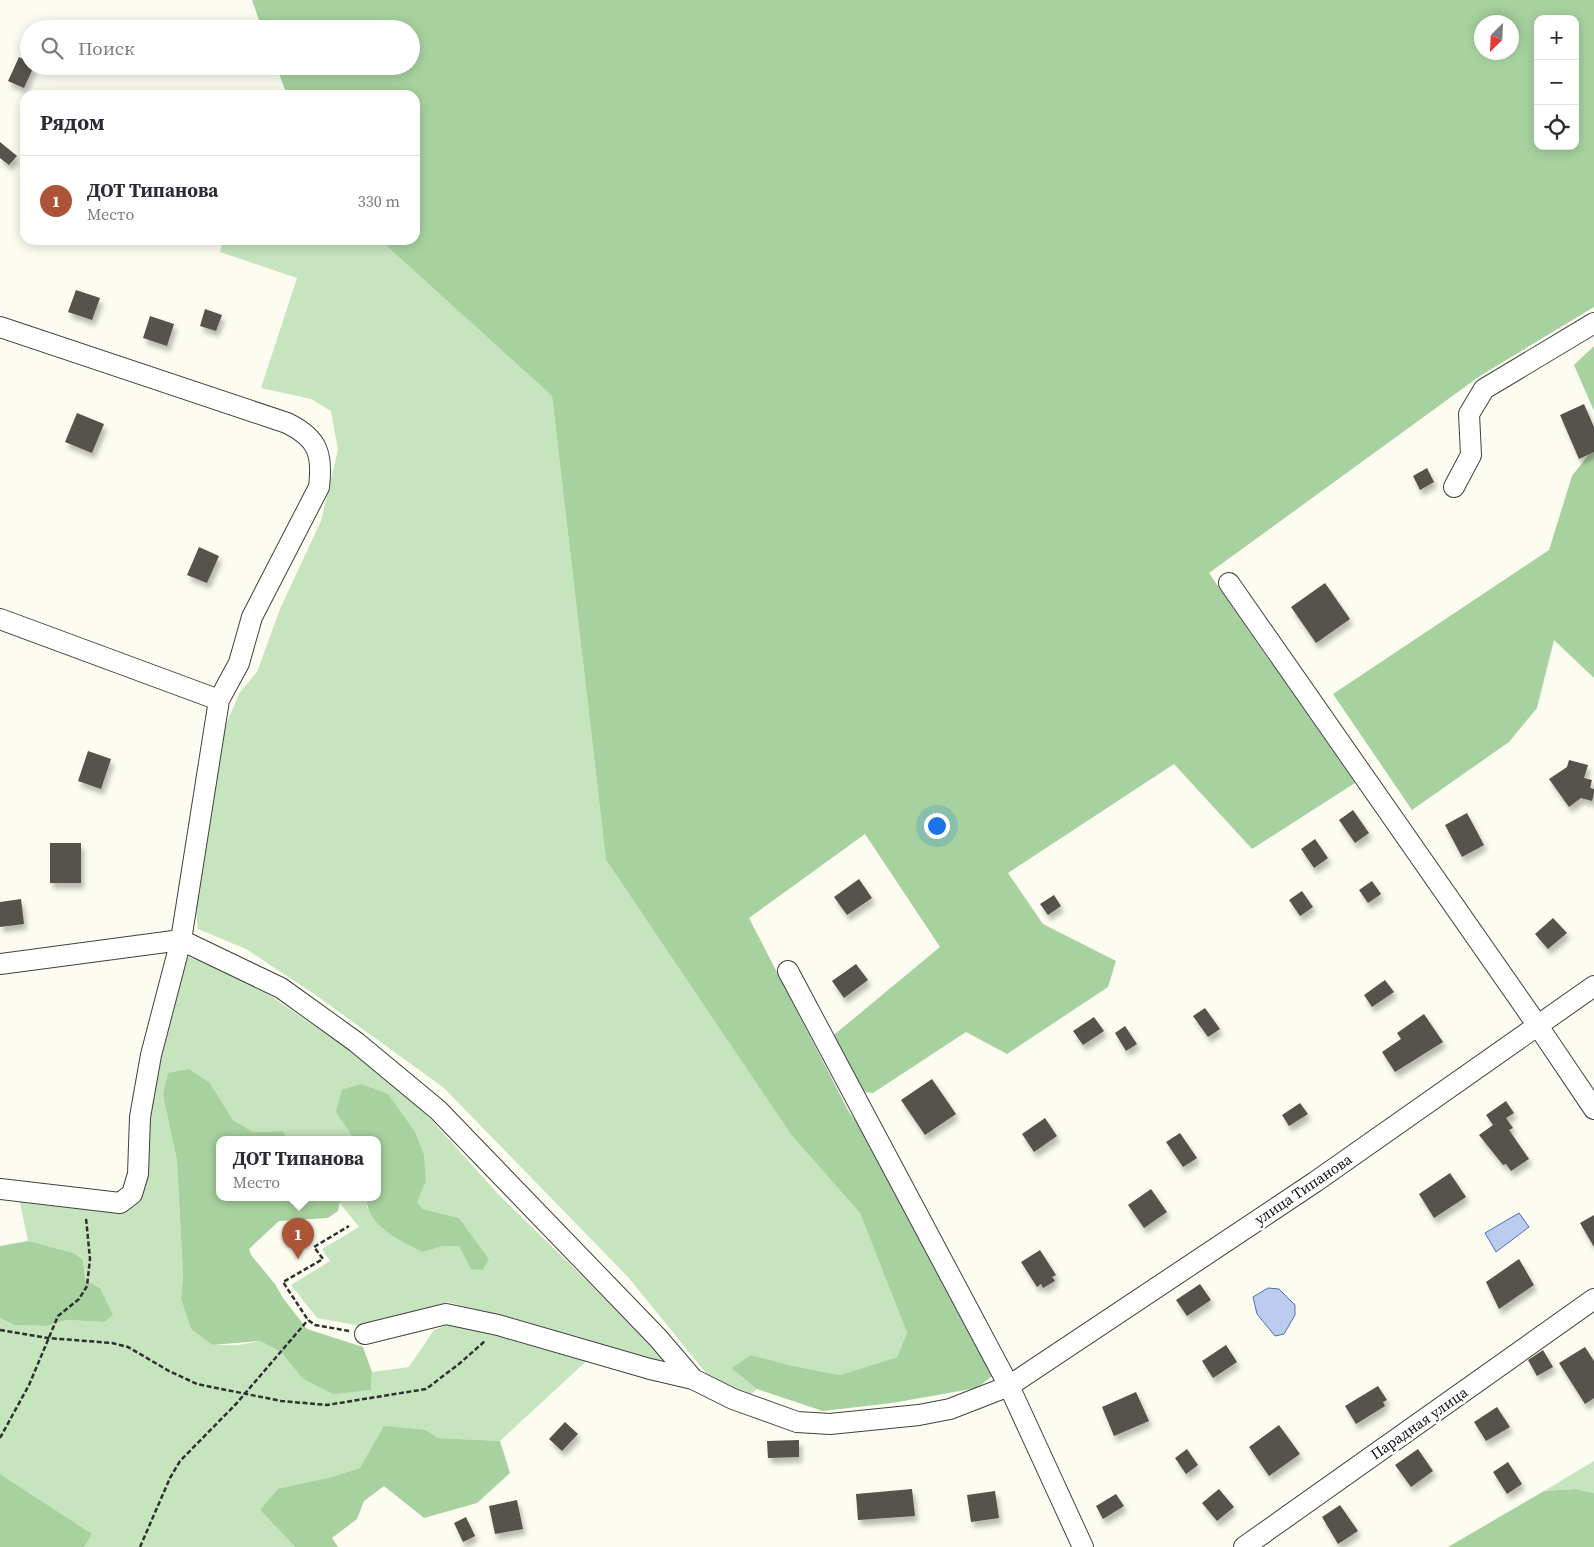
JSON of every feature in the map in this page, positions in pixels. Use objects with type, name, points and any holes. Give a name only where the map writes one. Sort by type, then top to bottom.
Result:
[{"type":"street","points":[[1454,487],[1471,455],[1468,414],[1484,389],[1594,323]]},
{"type":"street","points":[[0,327],[287,423],[301,430],[314,441],[322,465],[319,487],[252,617],[240,663],[218,700],[181,940],[151,1055],[140,1117],[138,1174],[132,1194],[120,1203],[0,1189]]},
{"type":"street","points":[[1229,583],[1594,1109]]},
{"type":"street","points":[[0,619],[218,700]]},
{"type":"street","points":[[0,964],[181,940],[281,988],[356,1042],[438,1110],[658,1338],[693,1379]]},
{"type":"street","points":[[788,971],[1009,1386],[1083,1547]]},
{"type":"street","name":"улица Типанова","points":[[693,1379],[767,1413],[797,1422],[830,1424],[927,1414],[950,1409],[1009,1386],[1315,1182],[1594,986]]},
{"type":"street","name":"Парадная улица","points":[[1244,1547],[1594,1299]]},
{"type":"street","points":[[365,1334],[446,1314],[498,1325],[650,1369],[693,1379]]},
{"type":"path","points":[[0,1438],[29,1385],[58,1316],[78,1299],[87,1286],[90,1259],[88,1227],[83,1200]]},
{"type":"path","points":[[349,1226],[314,1247],[323,1259],[284,1282],[308,1320],[315,1325],[365,1334]]},
{"type":"path","points":[[140,1547],[170,1478],[180,1461],[201,1442],[308,1320]]},
{"type":"path","points":[[0,1330],[48,1338],[112,1343],[128,1347],[196,1384],[281,1400],[327,1405],[426,1389],[459,1364],[486,1340],[498,1325]]},
{"type":"green space","points":[[252,0],[1594,0],[1594,307],[1480,376],[1209,573],[1355,783],[1252,849],[1174,764],[1008,873],[1043,924],[1116,961],[1108,987],[1007,1054],[966,1032],[873,1093],[862,1092],[829,1039],[940,947],[865,834],[749,918],[849,1112],[864,1132],[882,1169],[996,1373],[977,1388],[892,1403],[823,1411],[757,1389],[731,1368],[751,1355],[793,1366],[840,1375],[897,1357],[907,1333],[860,1213],[792,1136],[606,860],[552,396],[386,245],[420,245],[420,90],[285,90],[279,75],[420,75],[420,20],[259,20]]},
{"type":"green space","points":[[222,245],[386,245],[552,396],[606,860],[792,1136],[860,1213],[907,1333],[897,1357],[840,1375],[793,1366],[751,1355],[731,1368],[757,1389],[750,1395],[715,1384],[628,1277],[444,1088],[317,996],[246,949],[198,929],[196,913],[208,809],[216,761],[226,724],[240,692],[257,672],[280,609],[321,521],[338,450],[331,411],[311,399],[261,388],[297,278],[220,252]]},
{"type":"green space","points":[[1594,346],[1594,411],[1574,365]]},
{"type":"green space","points":[[1594,448],[1594,678],[1554,640],[1537,708],[1509,742],[1412,810],[1333,694],[1549,550],[1572,476]]},
{"type":"green space","points":[[189,957],[243,977],[352,1052],[415,1102],[500,1196],[663,1355],[660,1362],[448,1302],[362,1326],[317,1318],[291,1285],[330,1261],[322,1249],[359,1227],[338,1201],[366,1201],[367,1208],[423,1252],[443,1246],[459,1246],[467,1257],[489,1259],[459,1218],[423,1209],[417,1202],[426,1182],[415,1132],[353,1136],[286,1136],[283,1131],[253,1132],[233,1120],[210,1083],[163,1095],[177,1161],[183,1276],[181,1299],[191,1329],[212,1345],[239,1345],[260,1341],[281,1352],[302,1378],[371,1390],[372,1372],[409,1367],[434,1330],[451,1324],[592,1356],[500,1441],[438,1438],[426,1430],[360,1468],[328,1478],[260,1510],[295,1547],[84,1547],[91,1534],[0,1474],[0,1318],[14,1325],[47,1326],[66,1320],[104,1322],[100,1288],[85,1280],[83,1258],[74,1253],[28,1241],[19,1198],[101,1212],[124,1209],[146,1171],[149,1147],[150,1098],[181,962]]},
{"type":"green space","points":[[189,1069],[210,1083],[233,1120],[253,1132],[283,1131],[286,1136],[216,1136],[216,1201],[340,1201],[338,1211],[328,1218],[279,1221],[249,1249],[251,1255],[275,1284],[283,1298],[307,1329],[363,1347],[372,1372],[371,1390],[333,1394],[302,1378],[281,1352],[260,1341],[212,1345],[191,1329],[181,1299],[183,1276],[177,1161],[163,1095],[168,1073]]},
{"type":"green space","points":[[361,1084],[388,1094],[415,1132],[424,1155],[426,1182],[417,1202],[423,1209],[459,1218],[489,1259],[483,1270],[471,1269],[459,1246],[443,1246],[423,1252],[395,1237],[373,1217],[367,1201],[381,1201],[381,1136],[352,1136],[336,1112],[342,1090]]},
{"type":"green space","points":[[28,1241],[74,1253],[83,1259],[85,1280],[100,1288],[113,1315],[104,1322],[66,1320],[47,1326],[14,1325],[0,1318],[0,1246]]},
{"type":"green space","points":[[384,1426],[426,1430],[438,1438],[500,1441],[510,1473],[477,1503],[424,1518],[384,1486],[364,1501],[357,1519],[332,1538],[338,1547],[295,1547],[260,1510],[278,1489],[328,1478],[360,1468]]},
{"type":"green space","points":[[1594,1461],[1594,1493],[1575,1489],[1544,1491]]},
{"type":"green space","points":[[0,1474],[92,1534],[84,1547],[0,1547]]},
{"type":"green space","points":[[1575,1489],[1594,1493],[1594,1547],[1448,1547],[1544,1491]]},
{"type":"water","points":[[1519,1213],[1529,1227],[1496,1252],[1485,1233]]},
{"type":"water","points":[[1268,1288],[1279,1289],[1295,1305],[1295,1315],[1284,1334],[1275,1336],[1257,1314],[1253,1297]]},
{"type":"building","points":[[19,57],[20,75],[30,75],[24,88],[8,81]]},
{"type":"building","points":[[0,142],[17,156],[9,165],[0,158]]},
{"type":"building","points":[[76,290],[100,298],[92,320],[68,312]]},
{"type":"building","points":[[205,309],[222,315],[216,331],[200,326]]},
{"type":"building","points":[[150,316],[174,324],[167,346],[143,338]]},
{"type":"building","points":[[1584,404],[1594,427],[1594,452],[1579,459],[1560,415]]},
{"type":"building","points":[[77,413],[104,424],[92,453],[65,442]]},
{"type":"building","points":[[1427,468],[1434,482],[1420,490],[1413,476]]},
{"type":"building","points":[[199,547],[219,556],[207,583],[187,575]]},
{"type":"building","points":[[1325,583],[1350,619],[1316,643],[1291,607]]},
{"type":"building","points":[[88,751],[111,759],[101,789],[78,781]]},
{"type":"building","points":[[1569,760],[1588,765],[1584,778],[1592,780],[1590,788],[1594,789],[1594,793],[1592,801],[1581,798],[1569,807],[1549,779],[1567,767]]},
{"type":"building","points":[[1353,810],[1369,833],[1355,843],[1339,820]]},
{"type":"building","points":[[1467,813],[1484,845],[1462,857],[1445,825]]},
{"type":"building","points":[[1315,839],[1328,858],[1314,868],[1301,849]]},
{"type":"building","points":[[50,843],[81,843],[81,883],[50,883]]},
{"type":"building","points":[[859,879],[872,898],[847,915],[834,897]]},
{"type":"building","points":[[1372,881],[1381,894],[1368,903],[1359,890]]},
{"type":"building","points":[[1302,891],[1313,907],[1300,916],[1289,900]]},
{"type":"building","points":[[1054,895],[1061,906],[1048,915],[1040,904]]},
{"type":"building","points":[[21,899],[24,924],[0,927],[0,902]]},
{"type":"building","points":[[1553,918],[1567,933],[1548,949],[1535,934]]},
{"type":"building","points":[[856,964],[868,980],[844,998],[832,981]]},
{"type":"building","points":[[1385,980],[1394,992],[1372,1007],[1364,995]]},
{"type":"building","points":[[1205,1008],[1220,1029],[1208,1037],[1193,1016]]},
{"type":"building","points":[[1424,1014],[1443,1042],[1395,1072],[1382,1052],[1401,1039],[1397,1033]]},
{"type":"building","points":[[1094,1017],[1104,1031],[1083,1045],[1073,1031]]},
{"type":"building","points":[[1125,1026],[1137,1044],[1126,1051],[1115,1033]]},
{"type":"building","points":[[932,1079],[956,1114],[925,1135],[901,1100]]},
{"type":"building","points":[[1506,1101],[1514,1113],[1506,1118],[1513,1128],[1509,1130],[1529,1159],[1511,1171],[1506,1164],[1503,1165],[1479,1135],[1493,1125],[1486,1115]]},
{"type":"building","points":[[1300,1103],[1308,1114],[1289,1126],[1282,1115]]},
{"type":"building","points":[[1045,1118],[1057,1136],[1034,1152],[1022,1134]]},
{"type":"building","points":[[1180,1133],[1197,1158],[1183,1167],[1166,1142]]},
{"type":"building","points":[[1450,1173],[1466,1197],[1434,1218],[1419,1194]]},
{"type":"building","points":[[1151,1189],[1167,1212],[1144,1228],[1128,1205]]},
{"type":"building","points":[[1594,1215],[1594,1247],[1580,1223]]},
{"type":"building","points":[[1040,1250],[1056,1275],[1052,1277],[1055,1281],[1043,1288],[1041,1284],[1037,1287],[1021,1262]]},
{"type":"building","points":[[1519,1259],[1534,1285],[1499,1309],[1486,1282]]},
{"type":"building","points":[[1200,1284],[1211,1300],[1187,1316],[1176,1300]]},
{"type":"building","points":[[1226,1345],[1237,1362],[1213,1378],[1202,1361]]},
{"type":"building","points":[[1585,1347],[1594,1361],[1594,1398],[1585,1404],[1559,1363]]},
{"type":"building","points":[[1543,1350],[1553,1367],[1537,1376],[1528,1360]]},
{"type":"building","points":[[1378,1386],[1387,1400],[1383,1402],[1385,1406],[1356,1424],[1345,1406]]},
{"type":"building","points":[[1136,1392],[1149,1421],[1114,1436],[1102,1407]]},
{"type":"building","points":[[1497,1407],[1510,1427],[1486,1441],[1474,1422]]},
{"type":"building","points":[[565,1422],[578,1434],[562,1451],[549,1439]]},
{"type":"building","points":[[1279,1425],[1300,1454],[1269,1476],[1249,1447]]},
{"type":"building","points":[[799,1440],[799,1457],[768,1458],[767,1441]]},
{"type":"building","points":[[1187,1449],[1198,1465],[1186,1474],[1175,1458]]},
{"type":"building","points":[[1418,1449],[1433,1471],[1411,1487],[1395,1465]]},
{"type":"building","points":[[1508,1462],[1522,1484],[1507,1494],[1493,1472]]},
{"type":"building","points":[[912,1489],[915,1516],[858,1520],[856,1494]]},
{"type":"building","points":[[1219,1489],[1234,1507],[1217,1521],[1202,1503]]},
{"type":"building","points":[[995,1491],[999,1518],[971,1522],[967,1495]]},
{"type":"building","points":[[1116,1494],[1124,1506],[1103,1519],[1096,1506]]},
{"type":"building","points":[[517,1500],[523,1529],[495,1534],[489,1506]]},
{"type":"building","points":[[1340,1505],[1358,1531],[1338,1544],[1322,1517]]},
{"type":"building","points":[[466,1517],[475,1536],[463,1542],[454,1523]]},
{"type":"place","name":"ДОТ Типанова","points":[[298,1259]]}]
